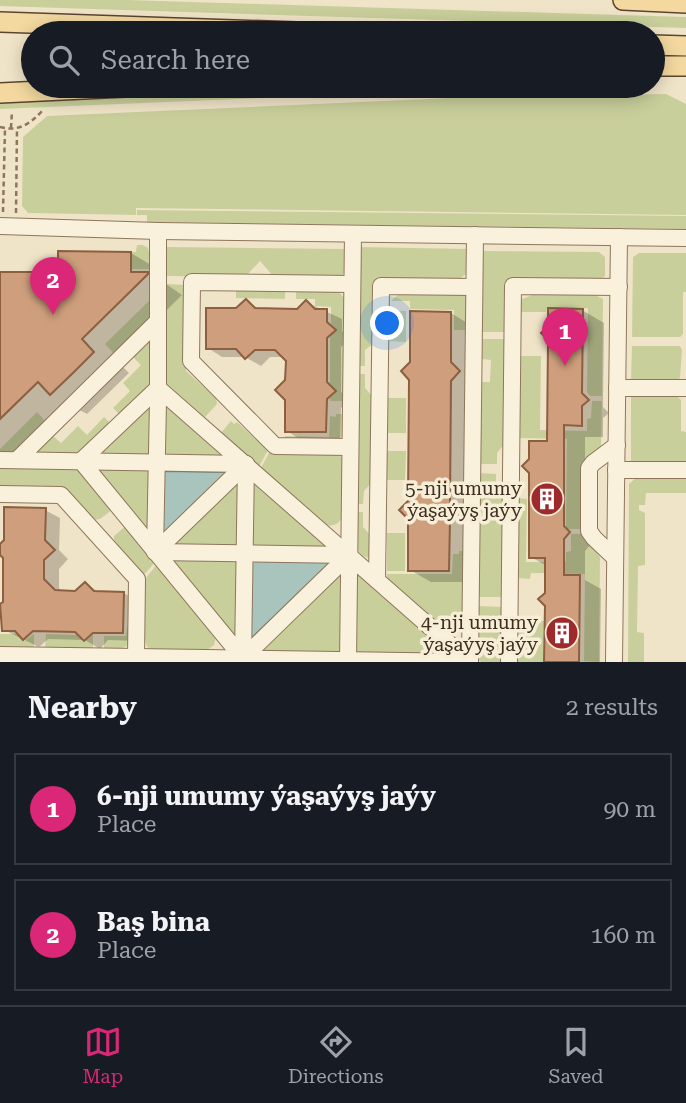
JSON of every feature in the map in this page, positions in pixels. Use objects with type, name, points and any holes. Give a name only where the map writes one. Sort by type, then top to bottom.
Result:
[{"type":"main road","points":[[623,0],[686,3]]},
{"type":"main road","points":[[0,22],[21,23]]},
{"type":"main road","points":[[665,45],[686,46]]},
{"type":"main road","points":[[665,66],[686,65]]},
{"type":"main road","points":[[0,93],[21,92]]},
{"type":"lane","points":[[0,226],[158,231],[686,238]]},
{"type":"lane","points":[[155,552],[158,231]]},
{"type":"lane","points":[[348,661],[353,234]]},
{"type":"lane","points":[[470,662],[475,235]]},
{"type":"lane","points":[[614,662],[619,237]]},
{"type":"lane","points":[[351,447],[275,446],[191,361],[192,282],[352,284]]},
{"type":"lane","points":[[377,580],[382,286],[474,287]]},
{"type":"lane","points":[[509,662],[513,286],[618,287]]},
{"type":"lane","points":[[17,460],[158,321]]},
{"type":"lane","points":[[81,461],[158,388]]},
{"type":"lane","points":[[158,388],[470,662]]},
{"type":"lane","points":[[617,388],[686,388]]},
{"type":"lane","points":[[615,558],[589,531],[588,473],[593,463],[617,445]]},
{"type":"lane","points":[[0,460],[246,464]]},
{"type":"lane","points":[[81,461],[244,660]]},
{"type":"lane","points":[[155,552],[246,464]]},
{"type":"lane","points":[[244,660],[246,464]]},
{"type":"lane","points":[[616,470],[686,470]]},
{"type":"lane","points":[[0,494],[61,495],[137,579],[136,657]]},
{"type":"lane","points":[[155,552],[349,555]]},
{"type":"lane","points":[[244,660],[349,555]]},
{"type":"lane","points":[[0,654],[470,662]]},
{"type":"path","points":[[4,201],[2,128],[26,125],[43,110]]},
{"type":"path","points":[[11,128],[12,111]]},
{"type":"path","points":[[17,128],[17,201]]},
{"type":"green space","points":[[0,0],[127,0],[686,17],[686,28],[665,27],[665,21],[468,21],[0,6]]},
{"type":"green space","points":[[665,94],[686,104],[686,215],[136,208],[136,215],[28,213],[22,206],[23,137],[47,116],[450,98],[665,98]]},
{"type":"green space","points":[[119,98],[262,98],[0,109],[0,103]]},
{"type":"green space","points":[[137,210],[686,216],[686,229],[147,222],[147,215],[137,215]]},
{"type":"green space","points":[[137,245],[143,245],[152,253],[152,269],[131,269],[132,252],[136,252]]},
{"type":"green space","points":[[167,247],[345,249],[345,271],[341,277],[274,277],[260,261],[245,277],[167,276]]},
{"type":"green space","points":[[359,247],[469,249],[467,273],[457,281],[375,280],[374,343],[365,350],[365,366],[358,366]]},
{"type":"green space","points":[[482,251],[599,252],[605,257],[605,276],[599,281],[507,280],[507,332],[481,332]]},
{"type":"green space","points":[[639,253],[686,253],[683,334],[680,337],[632,337],[633,257]]},
{"type":"green space","points":[[167,284],[187,285],[186,371],[216,398],[217,404],[205,417],[165,382]]},
{"type":"green space","points":[[236,289],[285,289],[285,299],[236,298]]},
{"type":"green space","points":[[296,290],[338,291],[345,299],[344,401],[330,401],[336,391],[330,384],[330,336],[336,330],[331,324],[331,307],[315,306],[315,299],[296,299]]},
{"type":"green space","points":[[400,293],[465,295],[468,300],[468,330],[454,330],[454,310],[410,309],[410,301],[391,301]]},
{"type":"green space","points":[[535,294],[595,295],[603,299],[602,396],[590,396],[587,392],[588,308],[547,308],[546,312],[518,312],[522,299]]},
{"type":"green space","points":[[152,298],[152,319],[115,355],[105,344]]},
{"type":"green space","points":[[388,311],[406,311],[406,342],[388,341]]},
{"type":"green space","points":[[151,337],[151,383],[119,414],[113,408],[130,391],[123,383],[141,365],[132,356]]},
{"type":"green space","points":[[481,339],[506,339],[505,443],[497,453],[497,464],[479,464],[480,382],[490,382],[491,360],[481,359]]},
{"type":"green space","points":[[632,346],[680,346],[680,378],[675,381],[631,381]]},
{"type":"green space","points":[[518,356],[541,356],[540,430],[587,431],[592,401],[602,401],[601,446],[582,464],[581,529],[566,527],[567,439],[517,438]]},
{"type":"green space","points":[[357,374],[365,374],[365,388],[374,398],[373,481],[364,491],[363,504],[356,504]]},
{"type":"green space","points":[[631,395],[676,395],[681,400],[681,431],[686,432],[686,463],[631,463]]},
{"type":"green space","points":[[388,398],[406,398],[406,433],[388,433]]},
{"type":"green space","points":[[165,401],[229,458],[163,457]]},
{"type":"green space","points":[[151,402],[150,457],[97,456]]},
{"type":"green space","points":[[37,412],[47,423],[15,454],[0,454],[0,449]]},
{"type":"green space","points":[[336,414],[344,414],[343,435],[337,441],[285,441],[285,436],[329,437],[330,416],[336,417]]},
{"type":"green space","points":[[104,417],[110,423],[77,455],[33,454],[52,435],[61,443],[78,426],[87,435]]},
{"type":"green space","points":[[231,421],[234,424],[237,422],[268,450],[259,467],[221,433]]},
{"type":"green space","points":[[270,451],[333,453],[342,457],[343,515],[339,522],[325,525],[261,468]]},
{"type":"green space","points":[[387,451],[406,451],[405,480],[387,480]]},
{"type":"green space","points":[[0,466],[79,467],[113,509],[100,519],[93,520],[66,488],[0,487]]},
{"type":"green space","points":[[95,469],[150,470],[149,533]]},
{"type":"green space","points":[[479,473],[496,474],[496,483],[504,493],[503,597],[478,597]]},
{"type":"green space","points":[[637,477],[686,477],[686,493],[646,493],[645,505],[639,505],[639,510],[645,513],[645,565],[638,566],[637,632],[644,633],[644,662],[628,662],[629,484]]},
{"type":"green space","points":[[252,479],[332,548],[251,547]]},
{"type":"green space","points":[[240,480],[239,547],[171,545]]},
{"type":"green space","points":[[518,498],[527,499],[526,562],[566,562],[566,552],[571,551],[571,534],[581,534],[600,557],[599,662],[584,661],[585,574],[531,573],[530,579],[516,578]]},
{"type":"green space","points":[[356,512],[363,512],[363,527],[371,536],[369,558],[363,556],[357,546]]},
{"type":"green space","points":[[127,525],[156,561],[143,576],[114,540],[114,536]]},
{"type":"green space","points":[[387,533],[405,533],[405,571],[387,571]]},
{"type":"green space","points":[[459,551],[467,551],[465,624],[462,630],[446,632],[387,581],[387,574],[452,574],[453,554],[459,554]]},
{"type":"green space","points":[[170,559],[238,560],[237,639]]},
{"type":"green space","points":[[158,563],[216,637],[214,645],[206,651],[154,650],[147,647],[145,579]]},
{"type":"green space","points":[[344,570],[342,654],[260,652]]},
{"type":"green space","points":[[357,571],[454,656],[355,654]]},
{"type":"green space","points":[[477,606],[503,607],[502,662],[481,662],[477,658]]},
{"type":"green space","points":[[517,621],[544,621],[543,662],[516,662]]},
{"type":"green space","points":[[127,626],[132,626],[130,640],[126,646],[104,649],[104,636],[126,636]]},
{"type":"green space","points":[[0,634],[17,634],[24,641],[34,634],[34,648],[0,648]]},
{"type":"green space","points":[[46,634],[77,635],[84,642],[93,635],[93,649],[45,649]]},
{"type":"water","points":[[163,471],[228,472],[162,536]]},
{"type":"water","points":[[251,560],[331,562],[249,641]]},
{"type":"building","points":[[58,251],[131,252],[131,272],[148,274],[82,339],[94,352],[75,371],[50,395],[38,382],[0,419],[0,272],[58,272]]},
{"type":"building","points":[[246,299],[255,308],[297,309],[306,300],[315,309],[327,309],[327,322],[336,330],[327,338],[327,382],[336,391],[327,399],[326,432],[285,432],[285,400],[275,390],[285,380],[286,361],[275,350],[255,350],[245,359],[236,349],[206,349],[206,308],[236,308]]},
{"type":"building","points":[[548,308],[583,309],[582,393],[589,400],[582,406],[582,426],[564,425],[564,526],[570,532],[564,539],[564,575],[580,575],[579,662],[544,662],[545,606],[538,599],[545,593],[545,558],[529,558],[529,473],[522,466],[529,459],[529,441],[547,441],[548,340],[541,333],[548,326]]},
{"type":"building","points":[[410,311],[451,312],[451,362],[460,371],[451,381],[450,502],[459,511],[450,520],[449,571],[408,571],[408,519],[399,510],[408,501],[409,380],[401,371],[410,362]]},
{"type":"building","points":[[4,507],[46,508],[45,540],[55,550],[44,560],[44,579],[55,590],[75,591],[85,582],[94,591],[124,592],[123,633],[93,633],[84,641],[75,632],[33,631],[23,640],[15,631],[2,631],[0,604],[3,602],[3,558],[0,555],[0,544],[4,540]]},
{"type":"place","name":"Baş bina","points":[[53,315]]},
{"type":"place","name":"6-nji umumy ýaşaýyş jaýy","points":[[565,366]]},
{"type":"place","name":"5-nji umumy ýaşaýyş jaýy","points":[[547,499]]},
{"type":"place","name":"4-nji umumy ýaşaýyş jaýy","points":[[562,633]]}]
